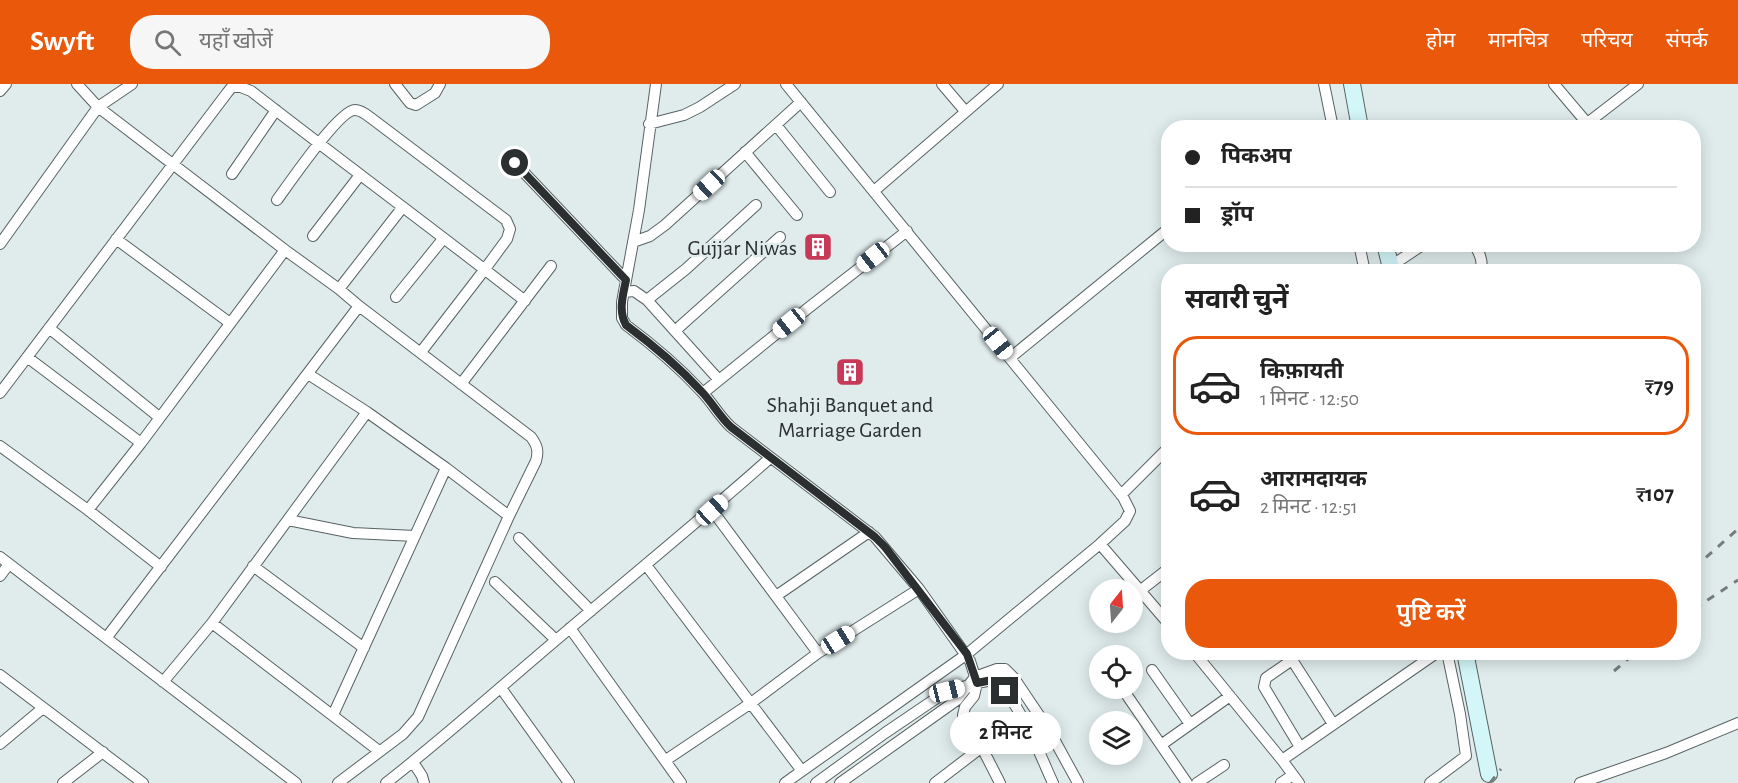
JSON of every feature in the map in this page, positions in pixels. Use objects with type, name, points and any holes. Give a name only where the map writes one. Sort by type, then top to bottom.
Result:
[{"type":"street","points":[[0,91],[6,84]]},
{"type":"street","points":[[77,84],[98,107],[339,289],[358,306],[531,437],[537,444],[536,460],[418,717],[403,734],[338,783]]},
{"type":"street","points":[[0,244],[98,107],[132,84]]},
{"type":"street","points":[[395,84],[410,103],[416,105],[435,93],[440,84]]},
{"type":"street","points":[[656,84],[622,318],[626,325],[675,364],[703,393],[720,417],[770,458],[869,532],[885,547],[967,654],[974,696],[965,707],[963,715],[1000,783]]},
{"type":"street","points":[[650,124],[684,115],[735,84]]},
{"type":"street","points":[[784,783],[967,654],[1101,544],[1129,517],[1130,512],[1121,495],[786,84]]},
{"type":"street","points":[[942,84],[965,111]]},
{"type":"street","points":[[874,191],[998,84]]},
{"type":"street","points":[[1324,84],[1331,120]]},
{"type":"street","points":[[1352,84],[1359,120]]},
{"type":"street","points":[[1554,84],[1580,120]]},
{"type":"street","points":[[1591,120],[1638,84]]},
{"type":"street","points":[[0,393],[231,88],[238,86],[244,87],[276,110],[525,301]]},
{"type":"street","points":[[633,242],[650,236],[665,225],[801,102]]},
{"type":"street","points":[[232,174],[276,110]]},
{"type":"street","points":[[277,200],[318,144],[348,111],[355,110],[371,118],[509,225],[507,238],[485,270],[420,352]]},
{"type":"street","points":[[776,125],[830,192]]},
{"type":"street","points":[[745,152],[797,215]]},
{"type":"street","points":[[515,163],[626,280]]},
{"type":"street","points":[[313,236],[360,175]]},
{"type":"street","points":[[647,300],[756,205]]},
{"type":"street","points":[[339,289],[402,208]]},
{"type":"street","points":[[703,393],[907,231]]},
{"type":"street","points":[[1010,358],[1161,235]]},
{"type":"street","points":[[676,330],[780,237]]},
{"type":"street","points":[[396,297],[443,238]]},
{"type":"street","points":[[116,239],[230,323]]},
{"type":"street","points":[[88,510],[285,250]]},
{"type":"street","points":[[1398,264],[1414,252]]},
{"type":"street","points":[[461,384],[551,266]]},
{"type":"street","points":[[624,292],[634,291],[647,300],[719,380]]},
{"type":"street","points":[[107,637],[358,306]]},
{"type":"street","points":[[49,328],[159,417]]},
{"type":"street","points":[[27,357],[141,443]]},
{"type":"street","points":[[308,374],[367,412],[509,516]]},
{"type":"street","points":[[163,682],[212,623],[367,412]]},
{"type":"street","points":[[0,446],[161,567]]},
{"type":"street","points":[[1121,495],[1161,455]]},
{"type":"street","points":[[386,783],[712,510],[770,458]]},
{"type":"street","points":[[333,715],[446,468]]},
{"type":"street","points":[[712,510],[818,653]]},
{"type":"street","points":[[288,520],[353,533],[415,536]]},
{"type":"street","points":[[776,596],[869,532]]},
{"type":"street","points":[[519,538],[591,611]]},
{"type":"street","points":[[1101,544],[1131,579]]},
{"type":"street","points":[[0,557],[296,783]]},
{"type":"street","points":[[0,576],[9,564]]},
{"type":"street","points":[[646,565],[802,771]]},
{"type":"street","points":[[253,566],[364,648]]},
{"type":"street","points":[[1143,588],[1161,574]]},
{"type":"street","points":[[495,582],[556,640]]},
{"type":"street","points":[[666,760],[751,703],[818,653],[919,589]]},
{"type":"street","points":[[1143,592],[1161,614]]},
{"type":"street","points":[[212,623],[379,751]]},
{"type":"street","points":[[570,628],[681,783]]},
{"type":"street","points":[[1201,660],[1296,779],[1281,783]]},
{"type":"street","points":[[1286,660],[1266,678],[1264,687],[1300,747]]},
{"type":"street","points":[[1293,660],[1333,724]]},
{"type":"street","points":[[1282,760],[1426,660]]},
{"type":"street","points":[[1430,783],[1466,756],[1449,660]]},
{"type":"street","points":[[1467,660],[1490,774]]},
{"type":"street","points":[[816,783],[947,691],[973,682],[997,669],[1005,669],[1009,672],[1044,721],[1078,783]]},
{"type":"street","points":[[1152,670],[1190,724]]},
{"type":"street","points":[[0,675],[143,783]]},
{"type":"street","points":[[840,783],[957,700],[973,682],[992,680],[1005,691],[1019,713],[1053,783]]},
{"type":"street","points":[[501,688],[569,783]]},
{"type":"street","points":[[1161,745],[1230,696]]},
{"type":"street","points":[[1129,699],[1187,783]]},
{"type":"street","points":[[0,744],[43,708]]},
{"type":"street","points":[[1580,783],[1666,753],[1738,723]]},
{"type":"street","points":[[935,783],[982,747]]},
{"type":"street","points":[[63,783],[103,752]]},
{"type":"street","points":[[413,762],[423,780],[434,783]]},
{"type":"street","points":[[1197,783],[1224,765]]},
{"type":"railway","points":[[1701,562],[1738,529]]},
{"type":"railway","points":[[1701,604],[1738,580]]},
{"type":"railway","points":[[1614,671],[1627,660]]},
{"type":"railway","points":[[1490,783],[1501,769]]},
{"type":"place","name":"Gujjar Niwas","points":[[818,247]]},
{"type":"place","name":"Shahji Banquet and Marriage Garden","points":[[850,372]]},
{"type":"route","points":[[515,163],[626,280],[622,302],[622,318],[626,325],[675,364],[731,427],[875,537],[919,589],[967,654],[977,683],[992,680],[1005,691]]}]
